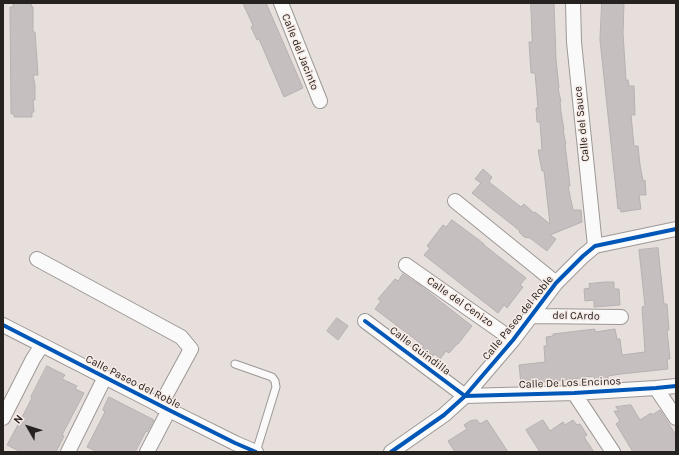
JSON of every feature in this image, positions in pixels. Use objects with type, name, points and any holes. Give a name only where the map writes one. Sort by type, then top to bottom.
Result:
[{"type":"street","name":"Calle del Jacinto","points":[[281,3],[320,101]]},
{"type":"street","name":"Calle del Sauce","points":[[573,3],[574,42],[595,246]]},
{"type":"street","points":[[454,201],[556,283]]},
{"type":"street","name":"Calle Paseo del Roble","points":[[391,452],[444,415],[465,396],[513,340],[556,283],[595,246],[676,229]]},
{"type":"street","points":[[37,259],[182,337],[191,349],[164,408],[147,452]]},
{"type":"street","name":"Calle del Cenizo","points":[[406,265],[513,340]]},
{"type":"street","name":"del CArdo","points":[[531,316],[621,316]]},
{"type":"street","name":"Calle Guindilla","points":[[365,321],[465,396]]},
{"type":"street","name":"Calle Paseo del Roble","points":[[3,325],[164,408],[232,448],[256,452]]},
{"type":"street","points":[[3,418],[33,359],[42,345]]},
{"type":"street","points":[[68,452],[105,378]]},
{"type":"street","name":"Calle De Los Encinos","points":[[465,396],[574,393],[676,386]]},
{"type":"street","points":[[656,388],[676,418]]},
{"type":"street","points":[[574,393],[613,452]]},
{"type":"lane","points":[[235,364],[272,377],[275,380],[276,387],[256,452]]},
{"type":"building","points":[[13,3],[31,3],[33,7],[33,32],[35,32],[38,75],[33,75],[35,100],[33,100],[34,112],[32,112],[32,117],[14,117],[14,114],[11,114],[10,7],[13,7]]},
{"type":"building","points":[[243,3],[266,3],[303,88],[284,97],[259,39],[257,40],[251,27],[253,26]]},
{"type":"building","points":[[531,3],[554,4],[558,88],[566,144],[570,186],[568,186],[573,210],[581,210],[582,222],[550,235],[556,239],[547,251],[530,238],[524,237],[519,232],[520,231],[472,193],[481,183],[475,179],[483,169],[492,177],[489,182],[521,207],[524,204],[550,224],[544,171],[542,171],[538,150],[542,150],[540,122],[537,122],[536,108],[538,108],[535,73],[531,73],[529,42],[532,42]]},
{"type":"building","points":[[602,3],[624,3],[623,33],[626,80],[628,80],[629,86],[634,86],[635,115],[631,115],[634,146],[638,146],[643,181],[645,180],[646,195],[639,195],[641,209],[621,212],[620,208],[618,209],[600,40]]},
{"type":"building","points":[[452,220],[526,278],[520,285],[523,287],[507,308],[504,305],[498,313],[424,255],[430,248],[427,246],[443,225],[446,227]]},
{"type":"building","points":[[658,248],[664,304],[667,304],[669,330],[667,330],[670,359],[667,359],[668,369],[608,376],[608,379],[595,381],[594,376],[521,384],[519,365],[545,362],[544,346],[547,346],[546,337],[553,336],[553,334],[595,329],[595,332],[615,329],[617,339],[620,339],[622,355],[645,352],[642,307],[645,306],[639,250]]},
{"type":"building","points":[[403,274],[417,283],[472,326],[458,344],[449,353],[446,351],[440,359],[435,354],[433,356],[422,348],[424,346],[375,309],[381,301],[378,299],[395,279],[398,281]]},
{"type":"building","points":[[614,282],[614,289],[619,289],[620,305],[594,307],[594,300],[585,301],[584,289],[590,288],[589,284]]},
{"type":"building","points":[[337,318],[348,326],[338,340],[327,331]]},
{"type":"building","points":[[47,366],[65,375],[62,379],[77,386],[75,389],[84,393],[62,435],[64,436],[56,452],[21,452],[7,445]]},
{"type":"building","points":[[109,397],[154,420],[147,432],[146,431],[135,452],[98,452],[87,447],[105,412],[103,410]]},
{"type":"building","points":[[631,405],[640,420],[651,413],[652,415],[660,410],[676,435],[676,452],[633,452],[616,424],[620,421],[614,411],[619,411],[616,407]]},
{"type":"building","points":[[477,420],[480,424],[487,420],[508,452],[455,452],[448,441],[467,429],[464,425],[470,421]]},
{"type":"building","points":[[543,420],[550,431],[563,422],[565,425],[573,420],[577,425],[580,424],[587,435],[584,437],[594,452],[540,452],[526,430]]},
{"type":"cycle path","points":[[391,452],[444,415],[465,396],[513,340],[556,283],[595,246],[676,229]]},
{"type":"cycle path","points":[[365,321],[465,396],[574,393],[676,386]]},
{"type":"cycle path","points":[[3,325],[169,410],[256,452]]}]
